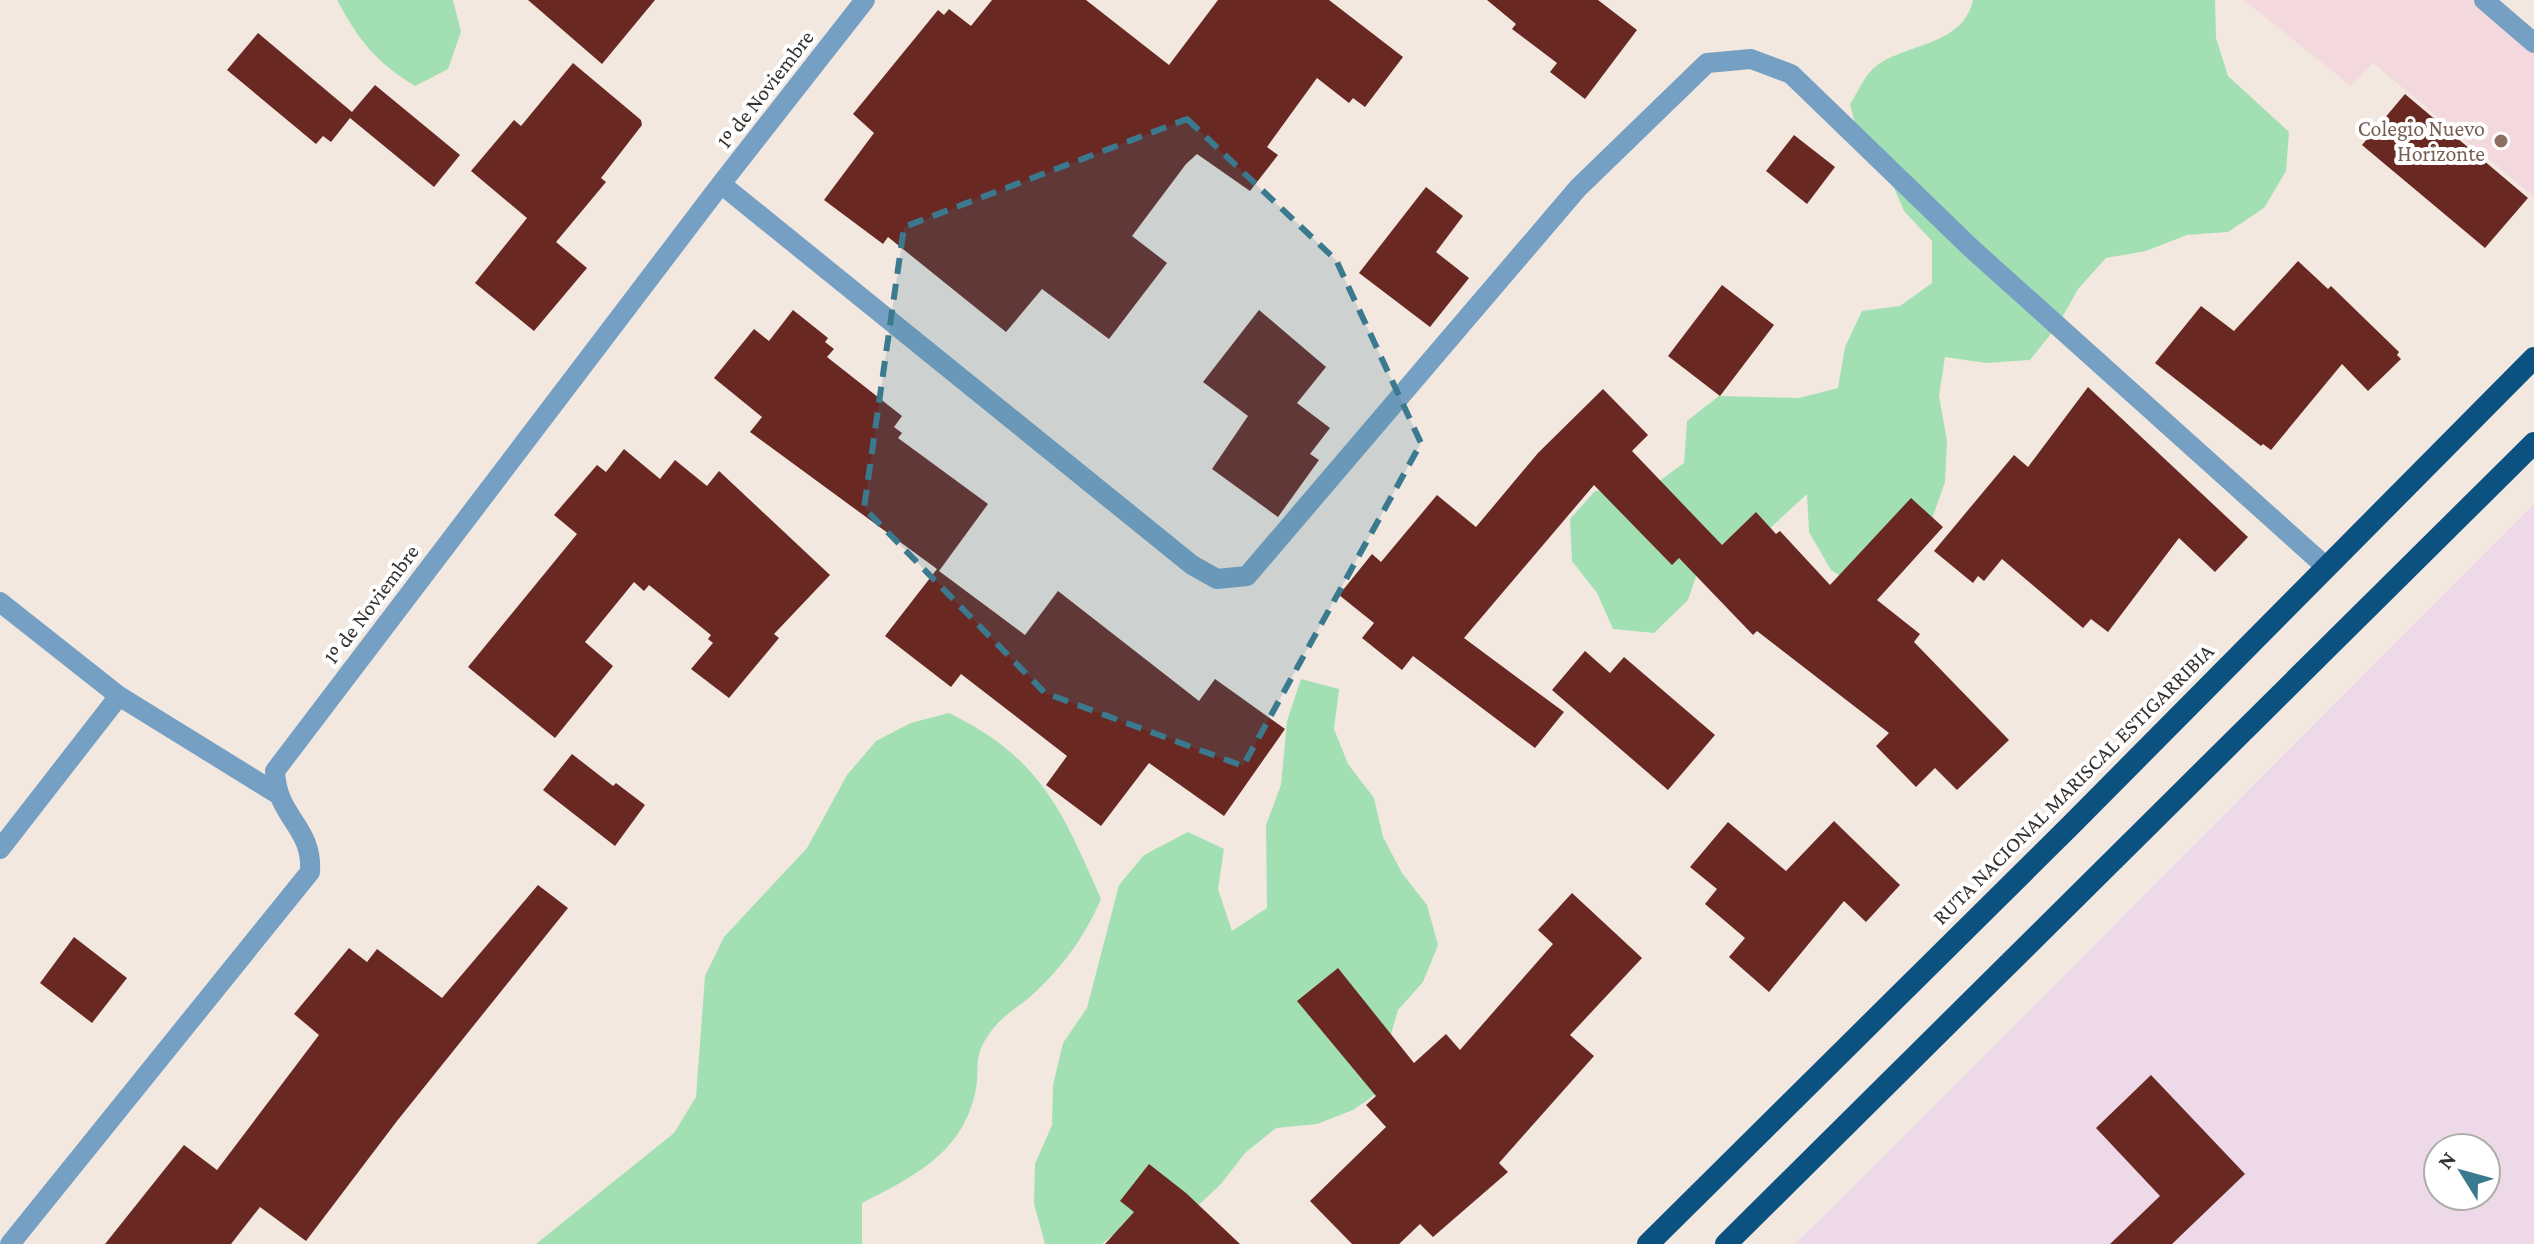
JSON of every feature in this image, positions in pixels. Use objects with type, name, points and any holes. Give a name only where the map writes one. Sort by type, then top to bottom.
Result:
[{"type":"highway","name":"RUTA NACIONAL MARISCAL ESTIGARRIBIA","points":[[1648,1244],[2071,825],[2534,358]]},
{"type":"highway","points":[[1726,1244],[2534,443]]},
{"type":"street","name":"1º de Noviembre","points":[[276,793],[275,771],[721,184],[865,0]]},
{"type":"street","points":[[2484,0],[2534,43]]},
{"type":"street","points":[[721,184],[1192,565],[1217,579],[1232,578],[1247,576],[1578,188],[1707,63],[1751,59],[1791,74],[1971,248],[2325,566]]},
{"type":"street","points":[[0,602],[119,696],[276,793],[306,839],[311,855],[310,872],[10,1244]]},
{"type":"street","points":[[0,849],[119,696]]},
{"type":"highlighted area","points":[[1187,119],[1336,260],[1421,443],[1243,766],[1045,693],[864,508],[904,227]]},
{"type":"shaded area","name":"Colegio Nuevo Horizonte","points":[[2244,0],[2496,0],[2534,32],[2534,197],[2373,63],[2351,86]]},
{"type":"shaded area","points":[[2534,504],[2534,1244],[1795,1244],[1898,1142]]},
{"type":"green space","points":[[337,0],[453,0],[461,32],[448,69],[415,86],[389,68],[370,49]]},
{"type":"green space","points":[[1973,0],[2215,0],[2216,38],[2228,76],[2289,132],[2286,171],[2264,208],[2228,232],[2187,235],[2146,251],[2106,258],[2078,289],[2058,325],[2030,360],[1986,363],[1945,357],[1939,396],[1947,441],[1945,482],[1931,522],[1868,593],[1831,570],[1809,532],[1807,494],[1743,553],[1702,559],[1688,600],[1654,633],[1613,629],[1597,593],[1572,561],[1570,519],[1595,491],[1654,485],[1684,463],[1687,421],[1719,396],[1799,398],[1838,388],[1845,347],[1862,311],[1900,306],[1932,283],[1932,241],[1904,211],[1888,174],[1860,143],[1850,104],[1870,72],[1882,62],[1928,44],[1956,28],[1967,16]]},
{"type":"green space","points":[[1301,679],[1339,689],[1334,729],[1348,764],[1374,798],[1383,837],[1402,873],[1427,905],[1438,945],[1423,982],[1398,1010],[1387,1048],[1385,1088],[1353,1110],[1317,1124],[1276,1128],[1245,1153],[1221,1184],[1191,1212],[1112,1236],[1102,1244],[1045,1244],[1034,1204],[1035,1164],[1052,1125],[1053,1085],[1063,1043],[1087,1008],[1119,885],[1144,855],[1188,832],[1224,849],[1218,889],[1232,931],[1267,908],[1266,825],[1281,785],[1287,721]]},
{"type":"green space","points":[[949,713],[1006,749],[1045,790],[1074,839],[1101,899],[1080,940],[1062,964],[1030,997],[1001,1020],[982,1045],[974,1098],[957,1135],[945,1150],[915,1174],[862,1203],[862,1244],[536,1244],[674,1133],[696,1097],[705,976],[724,937],[807,848],[847,775],[876,741],[911,723]]},
{"type":"building","points":[[528,0],[655,0],[602,64]]},
{"type":"building","points":[[992,0],[1086,0],[1169,65],[1218,0],[1329,0],[1403,57],[1365,107],[1353,98],[1349,103],[1317,78],[1267,147],[1278,155],[1250,191],[1197,154],[1186,164],[1132,236],[1167,263],[1109,339],[1042,289],[1006,332],[888,237],[883,244],[824,200],[874,133],[853,114],[938,10],[944,15],[949,9],[971,26]]},
{"type":"building","points":[[1487,0],[1598,0],[1637,30],[1585,99],[1550,72],[1557,63],[1512,29],[1516,24]]},
{"type":"building","points":[[258,33],[352,112],[375,85],[460,155],[434,187],[350,118],[331,142],[323,136],[316,144],[227,70]]},
{"type":"building","points":[[573,63],[641,120],[642,125],[601,178],[606,182],[556,242],[587,268],[534,331],[475,283],[527,218],[471,171],[514,120],[521,126]]},
{"type":"building","points":[[2405,94],[2528,198],[2485,248],[2362,145]]},
{"type":"building","points":[[1794,135],[1835,167],[1807,204],[1766,171]]},
{"type":"building","points":[[1426,187],[1463,216],[1436,252],[1469,278],[1430,327],[1359,273]]},
{"type":"building","points":[[2298,261],[2328,289],[2331,286],[2399,352],[2397,355],[2401,359],[2368,391],[2342,364],[2271,450],[2263,444],[2261,446],[2155,363],[2201,306],[2234,331]]},
{"type":"building","points":[[1722,285],[1774,325],[1720,396],[1668,356]]},
{"type":"building","points":[[793,310],[828,338],[825,342],[834,349],[827,357],[902,416],[894,427],[902,433],[898,438],[988,504],[939,571],[1025,635],[1058,591],[1199,701],[1215,679],[1285,729],[1224,816],[1149,763],[1101,826],[1046,785],[1067,756],[961,674],[951,687],[885,636],[937,569],[750,432],[762,417],[714,378],[754,329],[769,341]]},
{"type":"building","points":[[1259,310],[1326,367],[1297,403],[1330,428],[1310,454],[1319,460],[1278,517],[1212,469],[1248,416],[1203,382]]},
{"type":"building","points":[[2088,387],[2248,537],[2215,572],[2179,538],[2108,632],[2091,619],[2083,628],[2002,559],[1984,581],[1978,576],[1973,583],[1934,551],[2014,455],[2028,467]]},
{"type":"building","points":[[1603,389],[1648,435],[1632,451],[1722,545],[1756,512],[1776,534],[1780,531],[1830,585],[1911,498],[1943,527],[1877,600],[1920,634],[1914,642],[2009,740],[1957,790],[1935,768],[1916,787],[1876,746],[1889,733],[1757,631],[1753,635],[1679,558],[1672,565],[1594,485],[1464,638],[1564,712],[1535,748],[1413,656],[1402,670],[1362,638],[1374,623],[1339,595],[1372,554],[1381,562],[1437,495],[1476,527],[1538,453]]},
{"type":"building","points":[[624,449],[660,479],[675,460],[707,486],[719,471],[830,575],[774,634],[779,638],[729,698],[691,669],[713,643],[708,639],[711,635],[649,585],[644,591],[634,582],[585,642],[613,666],[555,738],[468,667],[577,534],[554,515],[597,465],[606,472]]},
{"type":"building","points":[[1585,651],[1610,673],[1624,657],[1715,735],[1668,790],[1552,690]]},
{"type":"building","points":[[572,754],[613,786],[616,783],[645,805],[615,846],[543,790]]},
{"type":"building","points":[[1834,821],[1900,885],[1866,922],[1844,901],[1769,992],[1729,957],[1745,938],[1705,904],[1717,889],[1690,867],[1728,822],[1786,871]]},
{"type":"building","points":[[538,885],[568,908],[397,1121],[306,1241],[260,1207],[231,1244],[105,1244],[184,1145],[217,1170],[319,1035],[294,1014],[349,948],[367,962],[377,949],[442,998]]},
{"type":"building","points":[[1572,893],[1642,958],[1570,1035],[1594,1056],[1499,1163],[1508,1172],[1433,1237],[1420,1224],[1399,1244],[1352,1244],[1310,1201],[1386,1127],[1366,1105],[1376,1096],[1297,1001],[1338,968],[1414,1063],[1446,1034],[1460,1050],[1553,944],[1538,930]]},
{"type":"building","points":[[74,937],[127,978],[92,1023],[40,983]]},
{"type":"building","points":[[2151,1075],[2245,1174],[2172,1244],[2110,1244],[2160,1196],[2096,1128]]},
{"type":"building","points":[[1149,1164],[1186,1193],[1240,1244],[1105,1244],[1134,1212],[1120,1201]]},
{"type":"place","name":"Colegio Nuevo Horizonte","points":[[2501,141]]}]
